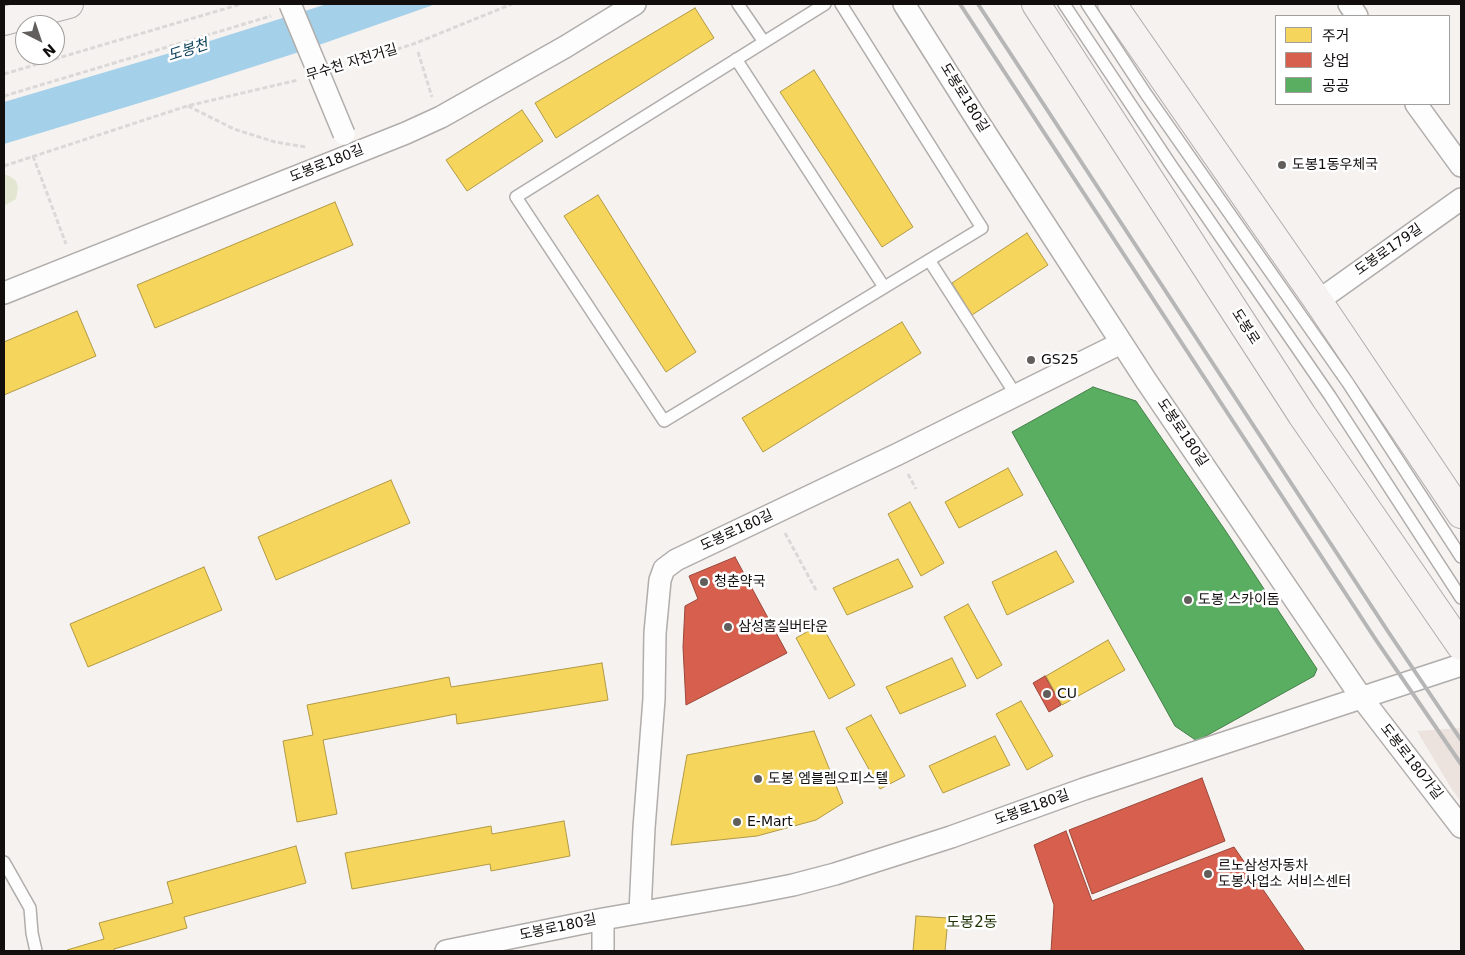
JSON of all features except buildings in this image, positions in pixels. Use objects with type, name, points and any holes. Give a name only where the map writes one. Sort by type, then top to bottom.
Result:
[{"type":"main road","points":[[4,21],[69,4]]},
{"type":"main road","name":"도봉로","points":[[1036,4],[1302,415],[1461,646]]},
{"type":"main road","points":[[1112,4],[1318,301],[1461,514]]},
{"type":"street","name":"도봉로180길","points":[[4,293],[74,266],[348,144],[441,117],[565,48],[635,4]]},
{"type":"street","name":"도봉로180길","points":[[904,4],[1121,343],[1361,697]]},
{"type":"street","points":[[1349,4],[1356,15]]},
{"type":"street","points":[[282,10],[348,144]]},
{"type":"street","points":[[1417,105],[1461,166]]},
{"type":"street","name":"도봉로179길","points":[[1318,301],[1461,199]]},
{"type":"street","name":"도봉로180길","points":[[640,912],[653,708],[655,633],[661,575],[664,569],[676,560],[774,514],[1121,343]]},
{"type":"street","name":"도봉로180길","points":[[446,951],[603,919],[792,885],[875,862],[1084,789],[1461,665]]},
{"type":"street","name":"도봉로180가길","points":[[1361,697],[1461,827]]},
{"type":"street","points":[[603,919],[603,951]]},
{"type":"lane","points":[[738,4],[764,42]]},
{"type":"lane","points":[[825,4],[516,197],[664,421],[982,228],[841,4]]},
{"type":"lane","points":[[1064,4],[1166,158],[1330,396],[1461,598]]},
{"type":"lane","points":[[1087,4],[1152,102],[1348,383],[1461,557]]},
{"type":"lane","points":[[736,60],[884,287]]},
{"type":"lane","points":[[929,260],[1016,395]]},
{"type":"lane","points":[[4,862],[30,908],[36,951]]},
{"type":"path","points":[[4,74],[241,4]]},
{"type":"path","name":"무수천 자전거길","points":[[335,70],[416,43],[512,4]]},
{"type":"path","points":[[4,96],[282,10]]},
{"type":"path","points":[[418,52],[434,105]]},
{"type":"path","name":"무수천 자전거길","points":[[4,166],[187,106],[302,78]]},
{"type":"path","points":[[187,106],[234,129],[275,142],[313,148]]},
{"type":"path","points":[[33,156],[74,266]]},
{"type":"path","points":[[774,514],[816,590]]},
{"type":"shaded area","points":[[1461,728],[1461,802],[1417,731]]},
{"type":"green space","points":[[4,174],[16,181],[18,187],[16,199],[4,206]]},
{"type":"water","name":"도봉천","points":[[327,4],[436,4],[296,53],[4,144],[4,102]]},
{"type":"railway","points":[[960,4],[1376,640],[1461,764]]},
{"type":"railway","points":[[978,4],[1461,740]]},
{"type":"place","name":"도봉1동우체국","points":[[1282,165]]},
{"type":"place","name":"GS25","points":[[1031,360]]},
{"type":"place","name":"청춘약국","points":[[704,582]]},
{"type":"place","name":"도봉 스카이돔","points":[[1188,600]]},
{"type":"place","name":"삼성홈실버타운","points":[[728,627]]},
{"type":"place","name":"CU","points":[[1047,694]]},
{"type":"place","name":"도봉 엠블렘오피스텔","points":[[758,779]]},
{"type":"place","name":"E-Mart","points":[[737,822]]},
{"type":"place","name":"르노삼성자동차 도봉사업소 서비스센터","points":[[1208,874]]},
{"type":"district","name":"도봉2동","points":[[972,923]]}]
